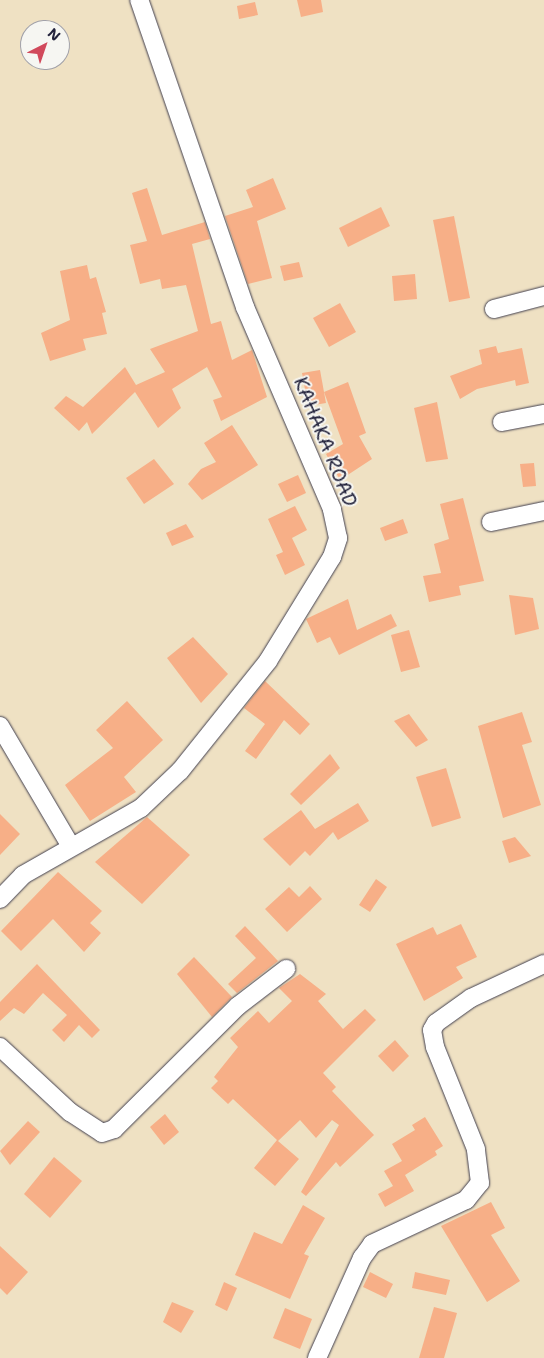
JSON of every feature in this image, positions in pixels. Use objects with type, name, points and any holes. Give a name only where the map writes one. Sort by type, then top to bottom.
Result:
[{"type":"street","name":"KAHAKA ROAD","points":[[0,899],[23,875],[70,845],[141,808],[204,744],[268,661],[332,557],[338,538],[332,509],[245,307],[139,0]]},
{"type":"street","points":[[494,309],[544,296]]},
{"type":"street","points":[[502,422],[544,414]]},
{"type":"street","points":[[491,522],[544,511]]},
{"type":"street","points":[[0,726],[70,845]]},
{"type":"street","points":[[317,1358],[362,1258],[372,1244],[466,1200],[480,1183],[476,1149],[435,1047],[436,1023],[471,998],[544,964]]},
{"type":"street","points":[[0,1047],[70,1112],[102,1133],[114,1129],[232,1012],[286,969]]},
{"type":"building","points":[[297,0],[321,0],[323,12],[301,17]]},
{"type":"building","points":[[255,2],[258,15],[239,19],[237,6]]},
{"type":"building","points":[[273,178],[286,209],[257,221],[272,278],[248,284],[225,216],[253,207],[246,190]]},
{"type":"building","points":[[147,188],[162,235],[205,222],[210,239],[192,244],[211,324],[221,321],[232,360],[252,350],[267,397],[221,421],[213,400],[222,397],[207,367],[172,389],[181,408],[158,428],[135,392],[92,434],[87,422],[79,431],[54,408],[66,396],[83,407],[125,367],[136,385],[165,372],[150,349],[198,331],[186,285],[162,289],[160,279],[140,284],[130,245],[147,241],[132,193]]},
{"type":"building","points":[[381,207],[390,226],[348,247],[339,228]]},
{"type":"building","points":[[454,216],[470,298],[449,302],[433,220]]},
{"type":"building","points":[[299,262],[303,277],[284,281],[280,266]]},
{"type":"building","points":[[87,265],[90,279],[96,277],[106,312],[102,313],[107,334],[83,339],[86,350],[50,361],[41,333],[70,320],[60,271]]},
{"type":"building","points":[[415,274],[417,299],[394,301],[392,276]]},
{"type":"building","points":[[340,303],[356,332],[329,347],[313,318]]},
{"type":"building","points":[[496,346],[498,353],[522,348],[529,383],[516,386],[515,380],[477,389],[460,399],[450,376],[482,364],[479,350]]},
{"type":"building","points":[[320,370],[326,403],[308,406],[302,373]]},
{"type":"building","points":[[348,382],[366,433],[359,436],[372,459],[340,480],[326,454],[343,444],[324,392]]},
{"type":"building","points":[[437,402],[448,459],[426,462],[414,408]]},
{"type":"building","points":[[232,425],[258,465],[202,500],[188,484],[201,469],[216,462],[204,443]]},
{"type":"building","points":[[154,459],[174,484],[144,504],[126,478]]},
{"type":"building","points":[[534,463],[536,486],[523,487],[520,464]]},
{"type":"building","points":[[298,475],[306,493],[287,502],[278,484]]},
{"type":"building","points":[[463,498],[484,581],[459,586],[461,595],[429,602],[423,576],[441,573],[434,544],[449,539],[440,504]]},
{"type":"building","points":[[295,506],[307,530],[292,538],[305,565],[285,575],[276,555],[283,552],[268,519]]},
{"type":"building","points":[[403,519],[408,533],[385,541],[380,528]]},
{"type":"building","points":[[186,524],[194,537],[172,546],[166,533]]},
{"type":"building","points":[[509,595],[533,598],[539,629],[515,635]]},
{"type":"building","points":[[348,599],[357,630],[391,614],[397,626],[339,655],[330,637],[317,643],[306,619]]},
{"type":"building","points":[[409,630],[420,667],[401,672],[391,635]]},
{"type":"building","points":[[193,637],[228,674],[201,703],[167,658]]},
{"type":"building","points":[[265,681],[310,724],[300,735],[284,720],[256,759],[245,751],[265,724],[244,708]]},
{"type":"building","points":[[127,701],[163,740],[124,777],[136,792],[90,821],[65,785],[113,748],[96,730]]},
{"type":"building","points":[[522,712],[532,742],[522,745],[541,805],[503,818],[478,726]]},
{"type":"building","points":[[409,714],[428,740],[416,747],[394,721]]},
{"type":"building","points":[[330,754],[340,768],[301,805],[290,794]]},
{"type":"building","points":[[446,768],[461,818],[432,827],[416,777]]},
{"type":"building","points":[[358,803],[369,821],[338,840],[333,832],[310,856],[305,851],[290,866],[263,839],[301,810],[315,829]]},
{"type":"building","points":[[0,814],[20,834],[0,855]]},
{"type":"building","points":[[147,817],[190,855],[142,904],[95,862]]},
{"type":"building","points":[[515,837],[531,856],[509,863],[502,841]]},
{"type":"building","points":[[58,872],[102,911],[90,923],[101,933],[84,952],[53,919],[21,951],[1,931]]},
{"type":"building","points":[[376,879],[387,887],[370,912],[359,905]]},
{"type":"building","points":[[310,886],[322,899],[287,932],[265,909],[289,887],[299,897]]},
{"type":"building","points":[[461,924],[477,957],[456,967],[463,978],[424,1001],[396,944],[433,927],[437,935]]},
{"type":"building","points":[[245,926],[278,961],[237,993],[228,984],[256,958],[235,936]]},
{"type":"building","points":[[194,957],[232,997],[212,1017],[177,974]]},
{"type":"building","points":[[37,964],[100,1030],[92,1038],[79,1025],[64,1042],[52,1030],[67,1015],[43,993],[24,1014],[14,1008],[0,1021],[0,1002]]},
{"type":"building","points":[[300,974],[326,994],[318,1001],[343,1029],[365,1009],[376,1020],[323,1073],[336,1087],[332,1091],[374,1135],[340,1167],[336,1162],[306,1196],[301,1192],[339,1125],[332,1120],[316,1138],[300,1120],[278,1141],[299,1159],[275,1186],[254,1168],[277,1140],[233,1099],[228,1104],[211,1088],[218,1081],[214,1077],[238,1047],[230,1038],[258,1011],[269,1023],[292,1001],[279,988]]},
{"type":"building","points":[[395,1040],[409,1056],[393,1072],[378,1056]]},
{"type":"building","points":[[165,1114],[179,1132],[164,1145],[150,1127]]},
{"type":"building","points":[[425,1117],[443,1146],[435,1151],[437,1155],[405,1175],[414,1191],[385,1207],[378,1194],[393,1186],[384,1171],[402,1161],[392,1144],[415,1130],[412,1125]]},
{"type":"building","points":[[28,1121],[40,1132],[10,1165],[0,1151]]},
{"type":"building","points":[[54,1157],[82,1181],[50,1218],[24,1194]]},
{"type":"building","points":[[491,1202],[505,1228],[491,1235],[520,1281],[487,1302],[441,1226]]},
{"type":"building","points":[[303,1205],[325,1218],[304,1254],[309,1256],[290,1299],[235,1275],[254,1232],[282,1244]]},
{"type":"building","points":[[0,1246],[28,1272],[7,1295],[0,1288]]},
{"type":"building","points":[[370,1272],[393,1284],[386,1298],[363,1287]]},
{"type":"building","points":[[415,1272],[450,1280],[446,1295],[412,1288]]},
{"type":"building","points":[[224,1282],[237,1288],[227,1311],[215,1305]]},
{"type":"building","points":[[172,1302],[194,1311],[181,1333],[163,1322]]},
{"type":"building","points":[[434,1307],[457,1313],[444,1358],[419,1358]]},
{"type":"building","points":[[285,1308],[312,1319],[300,1349],[273,1338]]}]
